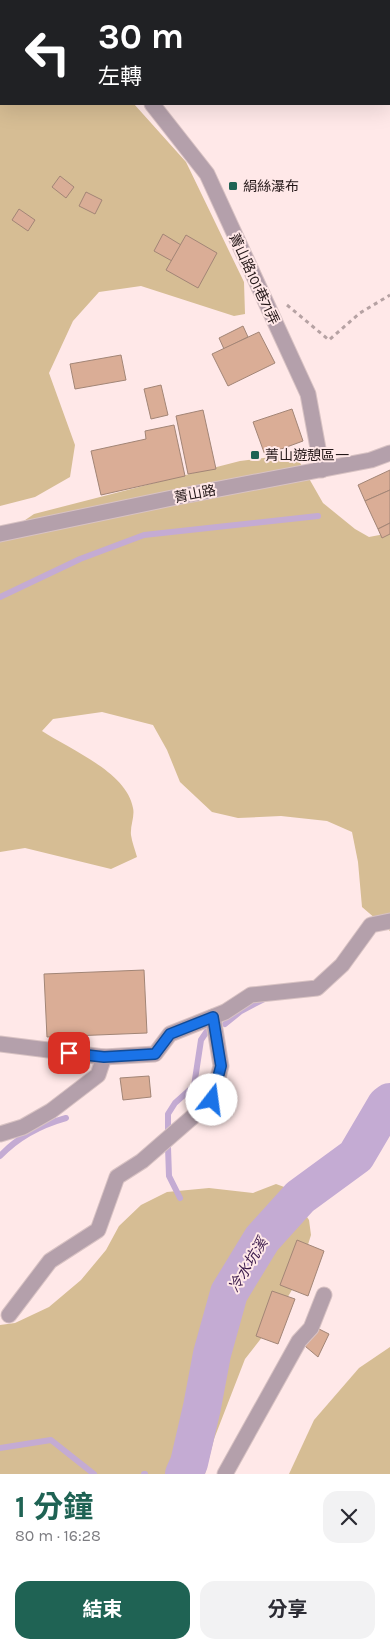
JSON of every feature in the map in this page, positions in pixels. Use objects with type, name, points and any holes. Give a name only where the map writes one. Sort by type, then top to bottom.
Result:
[{"type":"street","name":"菁山路101巷71弄","points":[[153,105],[207,174],[308,394],[322,470]]},
{"type":"street","name":"菁山路","points":[[0,534],[172,498],[371,460],[390,453]]},
{"type":"street","points":[[0,1044],[104,1057],[155,1054],[170,1034],[225,1012],[251,995],[317,988],[342,965],[371,925],[390,921]]},
{"type":"street","points":[[9,1315],[50,1261],[98,1230],[117,1177],[142,1161],[212,1100],[221,1066],[213,1017]]},
{"type":"street","points":[[0,1134],[23,1127],[51,1111],[98,1075],[104,1057]]},
{"type":"street","points":[[225,1474],[299,1341],[311,1328],[324,1295]]},
{"type":"path","points":[[283,301],[329,340],[360,313],[390,295]]},
{"type":"shaded area","points":[[0,105],[135,105],[186,162],[244,282],[245,314],[234,316],[141,286],[99,292],[73,321],[49,373],[75,445],[70,477],[35,497],[0,506]]},
{"type":"shaded area","points":[[295,454],[323,503],[355,529],[369,537],[390,533],[390,931],[362,907],[358,862],[352,832],[327,821],[281,816],[238,818],[212,812],[180,782],[167,750],[153,725],[102,712],[53,719],[42,731],[95,763],[120,783],[128,795],[133,808],[131,835],[137,857],[111,869],[25,848],[0,852],[0,537],[34,514],[240,461]]},
{"type":"shaded area","points":[[276,1184],[287,1188],[309,1220],[311,1235],[296,1283],[270,1327],[245,1359],[214,1439],[205,1474],[0,1474],[0,1325],[15,1323],[49,1307],[81,1280],[106,1250],[119,1226],[141,1205],[167,1192],[209,1188],[253,1193]]},
{"type":"shaded area","points":[[390,1347],[390,1474],[289,1474],[314,1420],[359,1368]]},
{"type":"building","points":[[60,176],[74,187],[66,198],[52,187]]},
{"type":"building","points":[[86,192],[102,200],[95,214],[79,206]]},
{"type":"building","points":[[19,209],[35,220],[28,231],[12,220]]},
{"type":"building","points":[[163,234],[181,245],[172,261],[154,251]]},
{"type":"building","points":[[186,235],[217,253],[198,288],[166,270]]},
{"type":"building","points":[[243,326],[248,337],[224,349],[219,338]]},
{"type":"building","points":[[259,332],[275,363],[228,386],[212,354]]},
{"type":"building","points":[[121,355],[126,380],[75,389],[70,364]]},
{"type":"building","points":[[161,385],[168,415],[151,419],[144,389]]},
{"type":"building","points":[[292,409],[303,441],[265,455],[253,422]]},
{"type":"building","points":[[203,410],[216,469],[188,474],[176,416]]},
{"type":"building","points":[[174,425],[185,476],[101,495],[91,451],[146,439],[145,431]]},
{"type":"building","points":[[390,470],[390,490],[365,501],[358,485]]},
{"type":"building","points":[[390,490],[390,523],[378,529],[365,501]]},
{"type":"building","points":[[390,523],[390,534],[382,538],[378,529]]},
{"type":"building","points":[[144,970],[147,1033],[47,1037],[44,974]]},
{"type":"building","points":[[149,1076],[151,1097],[123,1100],[120,1078]]},
{"type":"building","points":[[297,1240],[324,1251],[308,1296],[280,1285]]},
{"type":"building","points":[[272,1291],[295,1299],[278,1344],[256,1336]]},
{"type":"building","points":[[309,1324],[329,1334],[318,1357],[299,1341]]},
{"type":"waterway","points":[[0,597],[80,559],[144,535],[318,516]]},
{"type":"waterway","points":[[225,1024],[241,1011],[264,999]]},
{"type":"waterway","points":[[168,1135],[168,1114],[175,1103],[194,1086],[201,1040],[207,1031],[215,1028]]},
{"type":"waterway","name":"冷水坑溪","points":[[184,1474],[189,1463],[212,1354],[229,1293],[262,1239],[300,1197],[356,1156],[386,1105],[390,1102]]},
{"type":"waterway","points":[[0,1156],[30,1132],[66,1118]]},
{"type":"waterway","points":[[168,1147],[169,1176],[180,1198]]},
{"type":"waterway","points":[[0,1448],[51,1440],[94,1474]]},
{"type":"place","name":"絹絲瀑布","points":[[233,186]]},
{"type":"place","name":"菁山遊憩區一","points":[[255,455]]},
{"type":"route","points":[[69,1053],[104,1057],[155,1054],[170,1034],[213,1017],[221,1066],[212,1100]]}]
